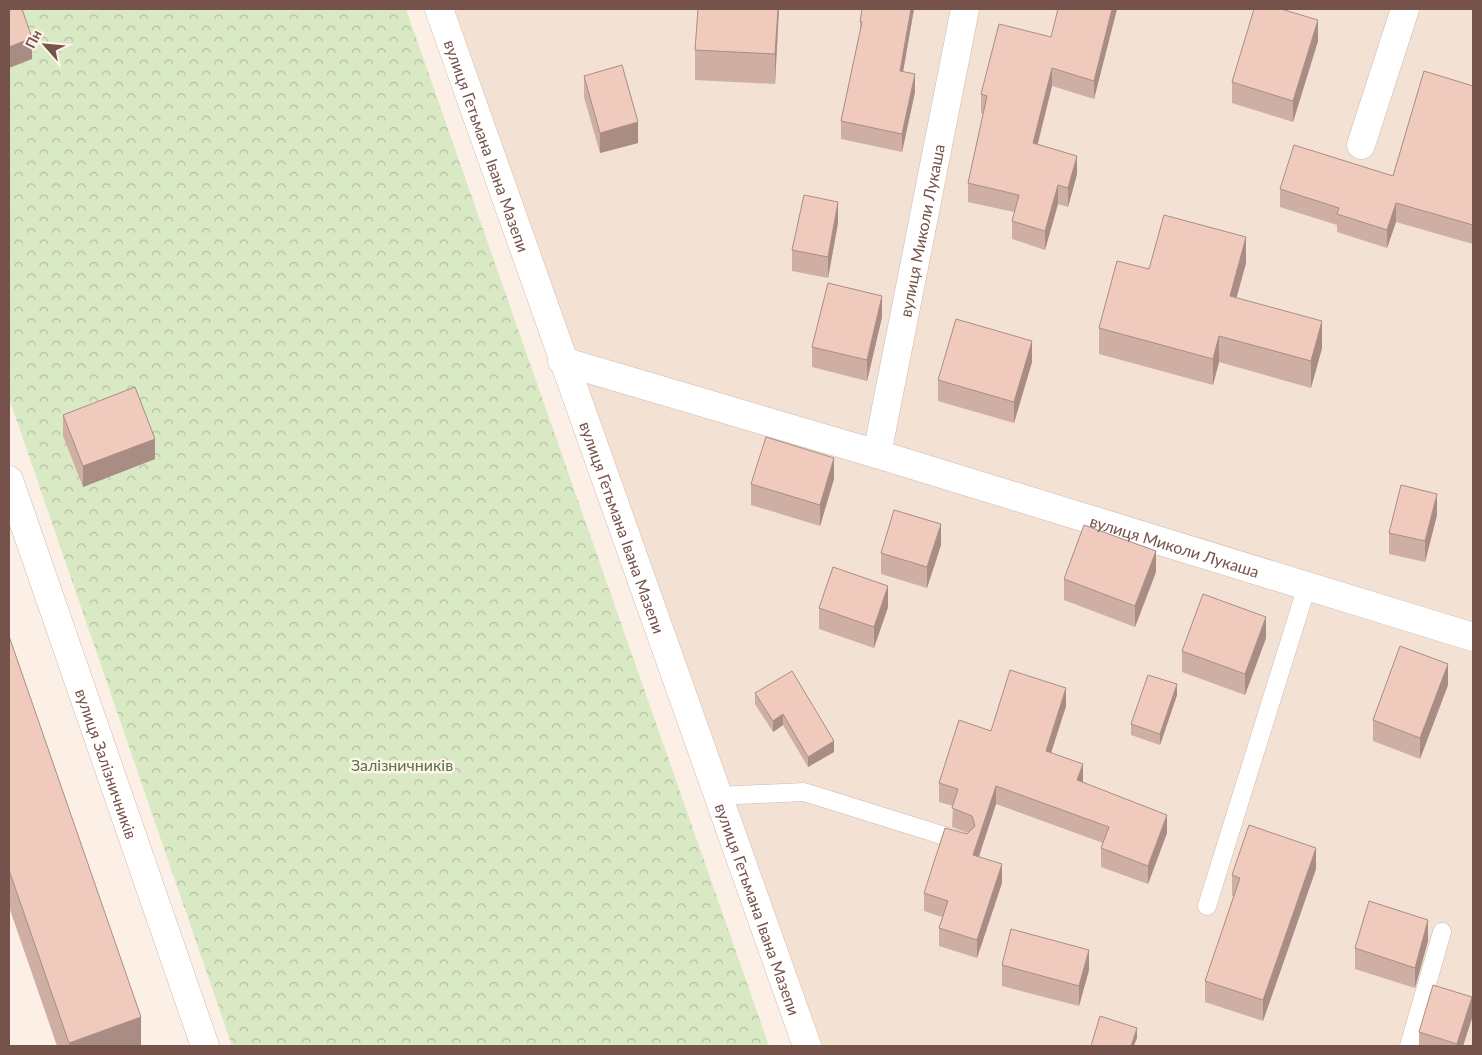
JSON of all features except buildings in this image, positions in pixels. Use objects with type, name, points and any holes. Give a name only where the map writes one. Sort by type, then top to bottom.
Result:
[{"type":"street","name":"вулиця Гетьмана Івана Мазепи","points":[[439,9],[562,361],[807,1046]]},
{"type":"street","name":"вулиця Миколи Лукаша","points":[[877,454],[965,9]]},
{"type":"street","points":[[1361,145],[1405,9]]},
{"type":"street","name":"вулиця Миколи Лукаша","points":[[562,361],[877,454],[1473,637]]},
{"type":"street","name":"вулиця Залізничників","points":[[9,480],[205,1046]]},
{"type":"lane","points":[[1207,906],[1307,586]]},
{"type":"lane","points":[[717,796],[804,792],[965,842]]},
{"type":"lane","points":[[1409,1046],[1442,932]]},
{"type":"shaded area","points":[[439,9],[1473,9],[1473,1046],[807,1046]]},
{"type":"green space","name":"Залізничників","points":[[9,9],[406,9],[769,1046],[232,1046],[9,398]]}]
